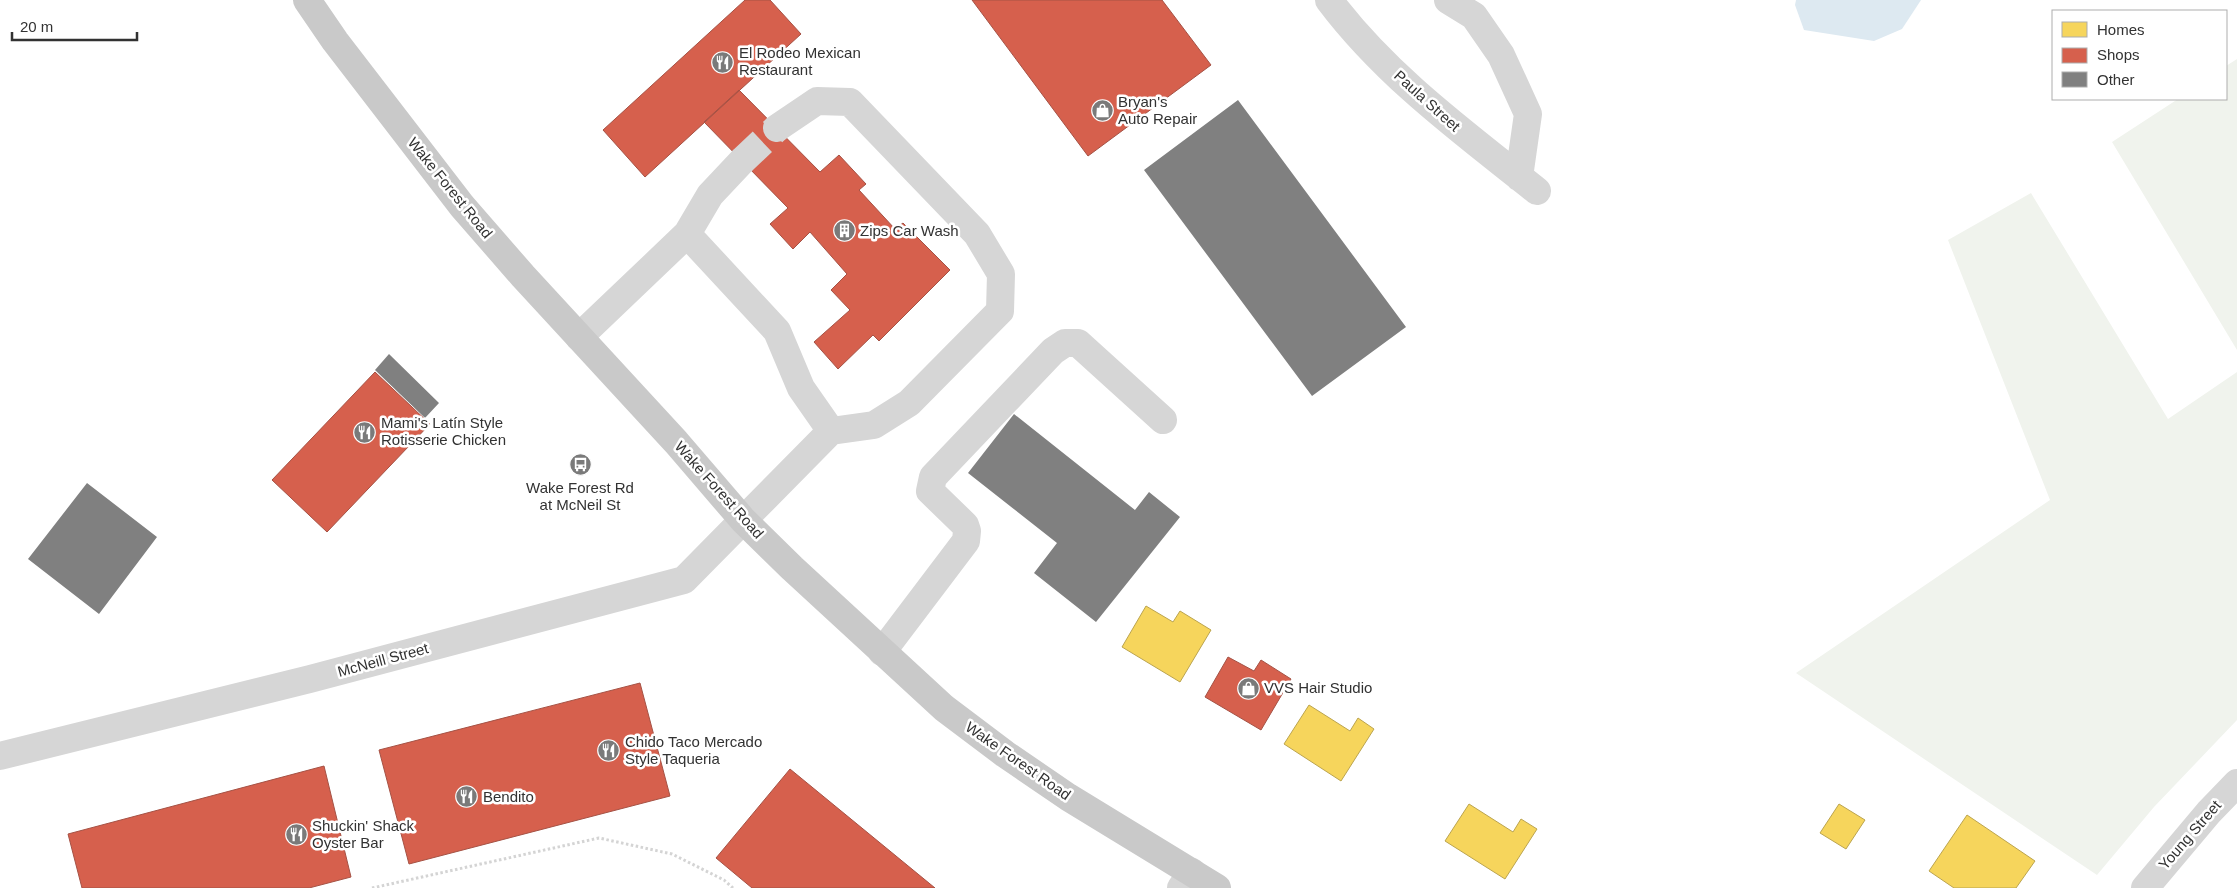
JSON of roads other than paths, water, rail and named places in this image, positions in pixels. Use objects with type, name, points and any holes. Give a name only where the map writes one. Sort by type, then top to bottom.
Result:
[{"type":"main road","name":"Wake Forest Road","points":[[307,0],[341,49],[457,199],[579,337],[676,442],[743,520],[944,708],[1005,754],[1068,796],[1186,880],[1217,888]]},
{"type":"street","name":"Paula Street","points":[[1340,4],[1380,60],[1447,121],[1528,184],[1528,114],[1501,55],[1474,16],[1448,0]]},
{"type":"street","points":[[687,234],[777,331],[801,388],[831,432],[874,425],[909,403],[1000,311],[1001,274],[977,234],[850,102],[817,101],[777,128]]},
{"type":"street","points":[[579,337],[687,234],[710,195],[742,160]]},
{"type":"street","points":[[882,652],[966,541],[967,531],[965,525],[930,491],[933,477],[1053,351],[1065,342],[1078,342],[1163,420]]},
{"type":"street","name":"McNeill Street","points":[[0,756],[310,679],[684,580],[831,432]]},
{"type":"street","name":"Young Street","points":[[2145,888],[2209,812],[2237,783]]},
{"type":"tunnel","points":[[742,161],[777,128]]},
{"type":"place","name":"El Rodeo Mexican Restaurant","points":[[723,62]]},
{"type":"place","name":"Bryan's Auto Repair","points":[[1102,111]]},
{"type":"place","name":"Zips Car Wash","points":[[844,231]]},
{"type":"place","name":"Mami's Latín Style Rotisserie Chicken","points":[[365,432]]},
{"type":"place","name":"Wake Forest Rd at McNeil St","points":[[580,465]]},
{"type":"place","name":"VVS Hair Studio","points":[[1248,688]]},
{"type":"place","name":"Chido Taco Mercado Style Taqueria","points":[[609,751]]},
{"type":"place","name":"Bendito","points":[[467,797]]},
{"type":"place","name":"Shuckin' Shack Oyster Bar","points":[[296,835]]}]
